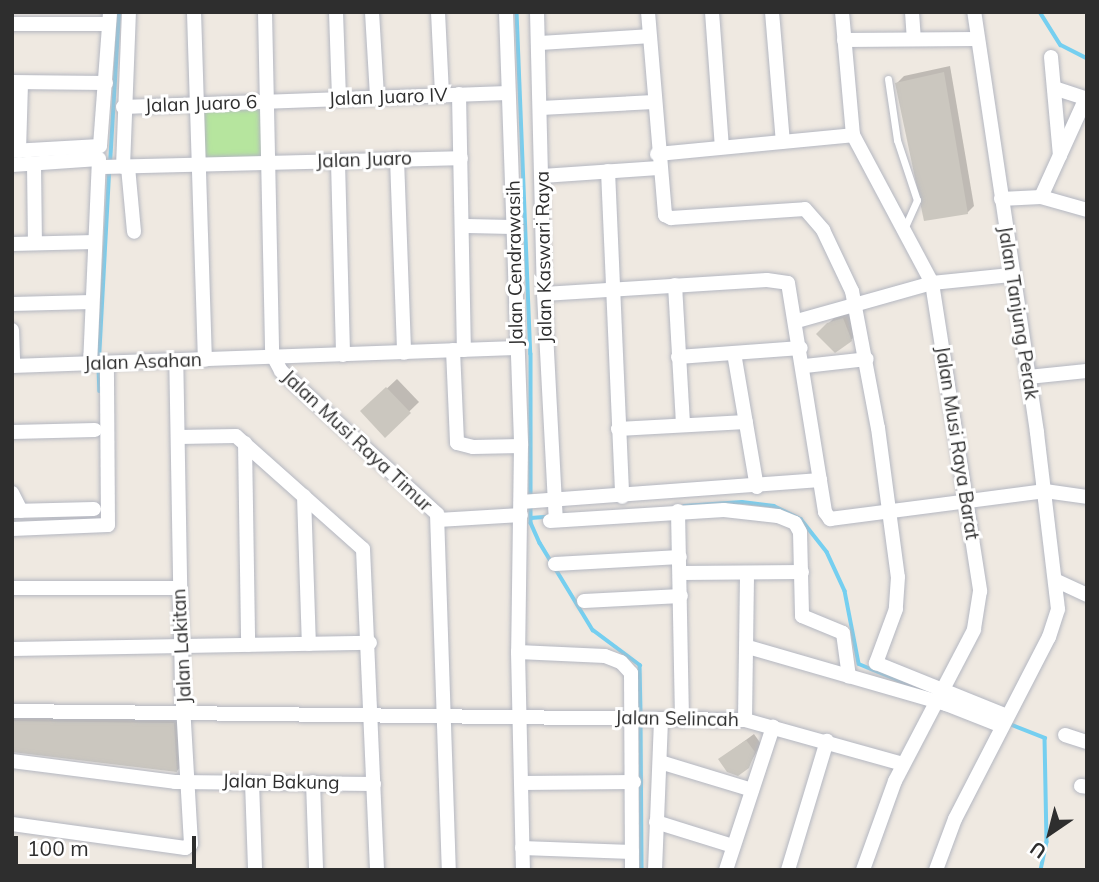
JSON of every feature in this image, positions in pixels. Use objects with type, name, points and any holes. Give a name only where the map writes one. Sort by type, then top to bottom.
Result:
[{"type":"street","points":[[129,12],[128,107],[108,161],[134,232]]},
{"type":"street","points":[[194,12],[200,103],[198,164],[205,360]]},
{"type":"street","name":"Jalan Musi Raya Timur","points":[[265,12],[273,358],[281,371],[431,506],[438,520],[449,870]]},
{"type":"street","points":[[336,12],[339,98]]},
{"type":"street","points":[[372,12],[377,96]]},
{"type":"street","points":[[438,12],[442,95]]},
{"type":"street","name":"Jalan Cendrawasih","points":[[506,12],[516,227],[521,446],[527,505],[518,652],[523,870]]},
{"type":"street","name":"Jalan Kaswari Raya","points":[[537,12],[544,294],[555,514]]},
{"type":"street","points":[[648,12],[664,213],[669,218],[800,208],[809,211],[841,264],[856,303],[892,514],[898,595],[876,663],[940,694],[1004,720]]},
{"type":"street","points":[[712,12],[722,147]]},
{"type":"street","points":[[772,12],[783,142]]},
{"type":"street","name":"Jalan Musi Raya Barat","points":[[842,12],[853,135],[905,227],[932,283],[966,505],[979,612],[903,765],[863,870]]},
{"type":"street","points":[[912,12],[914,39]]},
{"type":"street","name":"Jalan Tanjung Perak","points":[[936,870],[955,819],[1052,631],[1058,609],[1045,491],[974,12]]},
{"type":"street","points":[[12,24],[109,18],[106,83],[108,161],[95,242],[92,302],[108,525],[12,529]]},
{"type":"street","points":[[539,43],[649,36]]},
{"type":"street","points":[[844,40],[977,39]]},
{"type":"street","points":[[1051,57],[1060,158]]},
{"type":"street","points":[[106,83],[16,83],[15,151],[108,161]]},
{"type":"street","points":[[1041,197],[1086,98],[1054,88]]},
{"type":"street","name":"Jalan Juaro IV","points":[[267,102],[509,93]]},
{"type":"street","points":[[459,94],[463,226],[457,443],[473,447],[521,446]]},
{"type":"street","name":"Jalan Juaro 6","points":[[128,107],[267,102]]},
{"type":"street","points":[[541,108],[654,102]]},
{"type":"street","points":[[542,176],[608,171],[722,147],[853,135]]},
{"type":"street","name":"Jalan Juaro","points":[[108,161],[268,164],[461,158]]},
{"type":"street","points":[[397,159],[404,353]]},
{"type":"street","points":[[12,165],[108,161]]},
{"type":"street","points":[[338,162],[343,355]]},
{"type":"street","points":[[34,164],[35,243]]},
{"type":"street","points":[[608,171],[622,497]]},
{"type":"street","points":[[1001,199],[1041,197],[1087,210]]},
{"type":"street","points":[[463,226],[516,227]]},
{"type":"street","points":[[12,244],[95,242]]},
{"type":"street","points":[[797,321],[932,283],[1011,275]]},
{"type":"street","points":[[544,294],[675,285],[785,282],[791,289],[820,480],[830,519],[966,505],[1045,491],[1087,497]]},
{"type":"street","points":[[675,285],[683,424]]},
{"type":"street","points":[[12,304],[92,302]]},
{"type":"street","points":[[12,330],[13,366]]},
{"type":"street","name":"Jalan Asahan","points":[[13,366],[517,348]]},
{"type":"street","points":[[678,357],[801,348]]},
{"type":"street","points":[[734,352],[757,486]]},
{"type":"street","points":[[804,366],[867,359]]},
{"type":"street","name":"Jalan Lakitan","points":[[176,361],[180,647],[184,712],[445,718]]},
{"type":"street","points":[[1028,377],[1087,370]]},
{"type":"street","points":[[618,429],[746,422]]},
{"type":"street","points":[[12,432],[95,430]]},
{"type":"street","points":[[179,437],[233,434],[363,549],[370,643],[377,870]]},
{"type":"street","points":[[245,443],[248,645]]},
{"type":"street","points":[[438,520],[527,505],[555,514],[678,511],[724,501],[757,486],[820,480]]},
{"type":"street","points":[[12,493],[17,511],[94,509]]},
{"type":"street","points":[[304,496],[309,644]]},
{"type":"street","points":[[555,514],[622,497],[724,501],[778,516],[797,525],[802,572],[802,616],[842,632],[849,677]]},
{"type":"street","points":[[678,511],[682,720]]},
{"type":"street","points":[[555,564],[680,557]]},
{"type":"street","points":[[681,573],[802,572]]},
{"type":"street","points":[[745,720],[747,573]]},
{"type":"street","points":[[1057,581],[1087,595]]},
{"type":"street","points":[[12,589],[179,588]]},
{"type":"street","points":[[584,601],[681,596]]},
{"type":"street","points":[[12,649],[370,643]]},
{"type":"street","points":[[748,647],[849,677],[940,694]]},
{"type":"street","points":[[518,652],[593,654],[621,662],[631,673],[636,718],[632,870]]},
{"type":"street","points":[[12,711],[184,712],[191,841],[186,848],[12,824]]},
{"type":"street","name":"Jalan Selincah","points":[[445,718],[745,720],[827,741],[903,765]]},
{"type":"street","points":[[655,870],[660,762],[658,719]]},
{"type":"street","points":[[726,870],[773,727]]},
{"type":"street","points":[[1065,736],[1087,742]]},
{"type":"street","points":[[788,870],[827,741]]},
{"type":"street","name":"Jalan Bakung","points":[[12,761],[188,782],[374,784]]},
{"type":"street","points":[[660,762],[752,790]]},
{"type":"street","points":[[253,782],[256,870]]},
{"type":"street","points":[[313,782],[316,870]]},
{"type":"street","points":[[521,783],[634,782]]},
{"type":"street","points":[[656,822],[733,846]]},
{"type":"street","points":[[522,848],[632,852]]},
{"type":"lane","points":[[888,79],[897,140],[917,200],[905,227]]},
{"type":"green space","points":[[261,106],[264,159],[205,162],[204,109]]},
{"type":"building","points":[[944,72],[968,214],[924,221],[895,83]]},
{"type":"building","points":[[843,318],[852,341],[835,353],[816,334],[827,323]]},
{"type":"building","points":[[386,387],[411,413],[385,438],[360,411]]},
{"type":"building","points":[[12,721],[174,723],[177,772],[12,752]]},
{"type":"building","points":[[746,740],[755,752],[749,768],[738,776],[727,772],[718,759]]},
{"type":"waterway","points":[[110,164],[119,12]]},
{"type":"waterway","points":[[517,12],[531,354],[531,499]]},
{"type":"waterway","points":[[1040,12],[1061,45],[1087,58]]},
{"type":"waterway","points":[[99,359],[109,172]]},
{"type":"waterway","points":[[99,367],[100,391]]},
{"type":"waterway","points":[[684,506],[742,502],[774,506],[801,519],[827,552],[845,591],[859,664],[925,691]]},
{"type":"waterway","points":[[531,506],[531,523],[540,543],[593,630],[640,665],[641,714]]},
{"type":"waterway","points":[[531,518],[547,517]]},
{"type":"waterway","points":[[641,721],[642,870]]},
{"type":"waterway","points":[[1007,723],[1045,738],[1047,842],[1041,870]]}]
